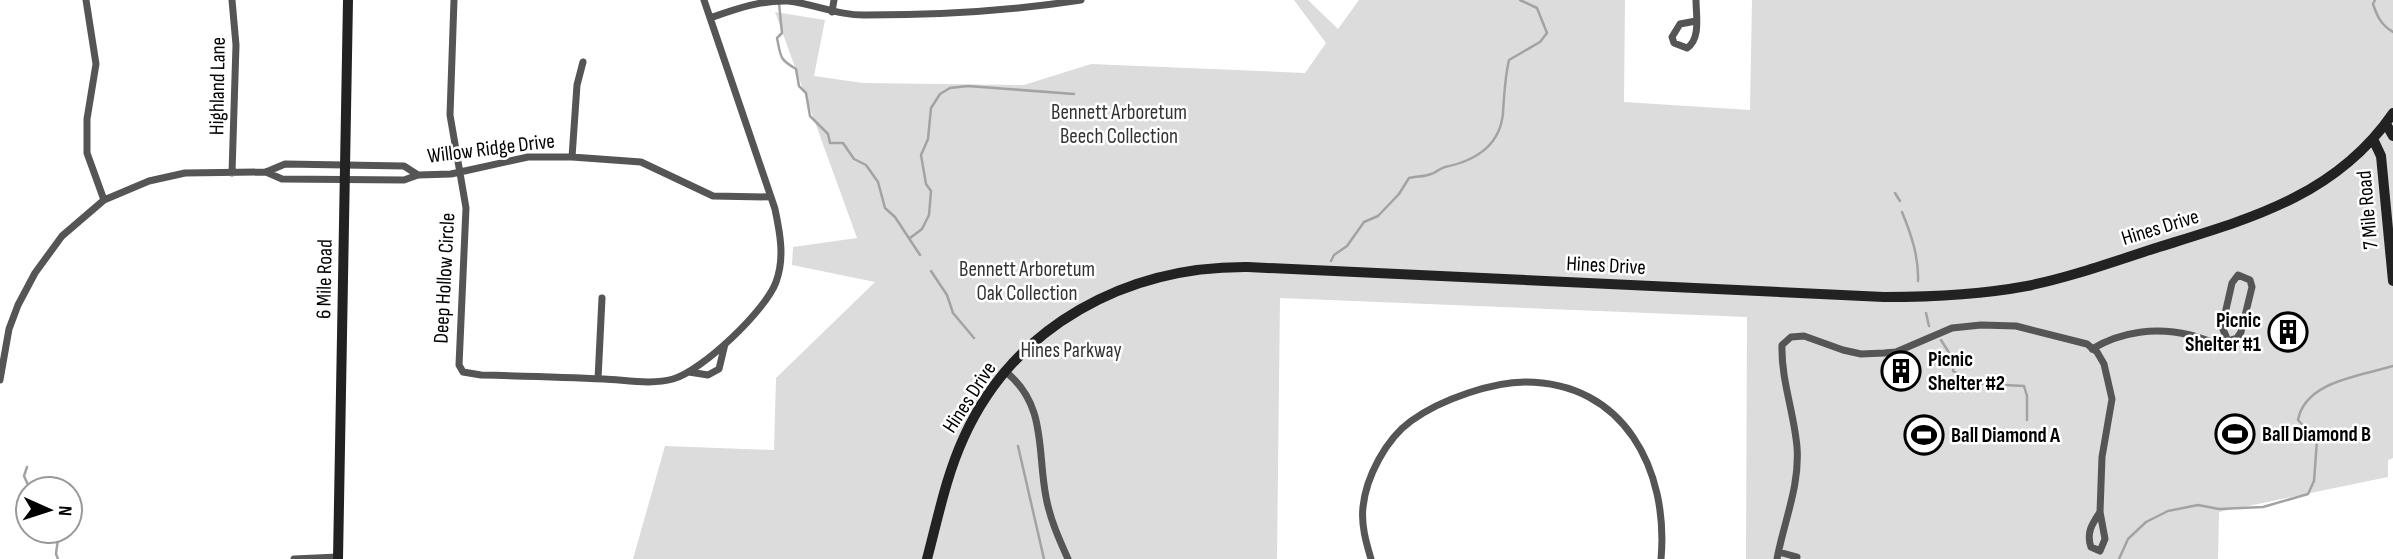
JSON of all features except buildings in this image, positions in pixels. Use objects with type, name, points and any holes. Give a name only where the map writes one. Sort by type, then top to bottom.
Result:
[{"type":"street","points":[[86,0],[96,65],[85,138],[87,153],[104,200]]},
{"type":"street","name":"Highland Lane","points":[[232,0],[236,45],[232,173]]},
{"type":"street","name":"6 Mile Road","points":[[338,558],[348,0]]},
{"type":"street","name":"Deep Hollow Circle","points":[[454,0],[450,115],[466,208],[458,359],[463,372],[481,375],[598,379],[673,379],[688,372],[725,344],[764,304],[776,283],[781,261],[781,237],[771,197],[704,0]]},
{"type":"street","points":[[832,12],[834,0]]},
{"type":"street","points":[[710,18],[755,2],[770,1],[789,1],[832,12],[864,16],[1030,8],[1081,0]]},
{"type":"street","points":[[1696,0],[1696,21]]},
{"type":"street","points":[[572,156],[577,85],[583,62]]},
{"type":"street","name":"Hines Drive","points":[[927,559],[955,456],[975,415],[1006,372],[1046,333],[1097,300],[1149,279],[1208,268],[1248,267],[1884,297],[1959,295],[2003,290],[2080,272],[2267,212],[2319,185],[2373,139],[2393,113]]},
{"type":"street","points":[[2386,124],[2393,136]]},
{"type":"street","name":"7 Mile Road","points":[[2373,139],[2381,156],[2393,281]]},
{"type":"street","name":"Willow Ridge Drive","points":[[267,172],[282,179],[404,180],[418,175],[461,172],[528,157],[572,156],[641,162],[713,197],[771,197]]},
{"type":"street","name":"Willow Ridge Drive","points":[[267,172],[285,164],[404,166],[418,175]]},
{"type":"street","points":[[0,380],[9,329],[35,273],[62,236],[104,200],[149,181],[185,173],[267,172]]},
{"type":"street","points":[[2092,349],[2106,340],[2143,331],[2183,333],[2221,344],[2237,338],[2241,332],[2252,287],[2245,276],[2238,275],[2232,283],[2222,327],[2228,341]]},
{"type":"street","points":[[598,379],[602,298]]},
{"type":"street","points":[[1797,557],[1778,555],[1797,471],[1794,423],[1782,359],[1782,345],[1791,337],[1804,336],[1861,354],[1884,353],[1896,352],[1952,328],[1980,325],[2016,326],[2087,344],[2104,364],[2112,399],[2102,457],[2100,512],[2105,539],[2100,551],[2091,547],[2088,536],[2100,512]]},
{"type":"street","name":"Deep Hollow Circle","points":[[688,372],[708,375],[719,369],[725,344]]},
{"type":"street","points":[[1006,372],[1023,387],[1034,411],[1046,498],[1051,519],[1068,559]]},
{"type":"street","points":[[1371,559],[1364,533],[1363,504],[1376,466],[1390,443],[1409,422],[1443,401],[1480,389],[1511,382],[1527,382],[1573,391],[1602,405],[1622,423],[1642,449],[1659,498],[1661,559]]},
{"type":"street","points":[[294,559],[338,558]]},
{"type":"green space","name":"Hines Parkway","points":[[1294,0],[1308,0],[1338,29],[1359,0],[1625,0],[1624,102],[1750,110],[1752,0],[2393,0],[2393,458],[2388,460],[2388,477],[2219,512],[2218,559],[1746,559],[1747,317],[1280,298],[1277,559],[633,559],[665,446],[774,450],[776,378],[875,282],[792,265],[793,247],[857,238],[775,12],[825,20],[814,76],[863,83],[1024,85],[1091,64],[1305,73],[1326,43]]},
{"type":"waterway","points":[[1331,261],[1334,255],[1347,246],[1364,222],[1378,216],[1399,194],[1409,178],[1435,173],[1466,161],[1484,150],[1497,135],[1503,113],[1509,60],[1540,42],[1547,33],[1537,8],[1520,0]]},
{"type":"waterway","points":[[2375,0],[2373,4],[2378,16],[2393,32]]},
{"type":"waterway","points":[[779,3],[782,33],[777,38],[780,54],[786,63],[796,69],[799,86],[806,93],[810,116],[828,134],[830,143],[843,143],[854,159],[866,165],[878,182],[885,208],[895,217],[920,255]]},
{"type":"waterway","points":[[910,238],[922,229],[929,215],[931,191],[926,184],[921,155],[928,139],[931,108],[940,94],[950,88],[968,86],[1074,94]]},
{"type":"waterway","points":[[1895,193],[1900,201]]},
{"type":"waterway","points":[[1902,212],[1914,246],[1918,281]]},
{"type":"waterway","points":[[931,271],[947,295],[953,313],[974,338]]},
{"type":"waterway","points":[[1926,313],[1929,326]]},
{"type":"waterway","points":[[1941,340],[1953,359],[1953,371],[1962,376],[1965,383],[2024,386],[2027,396],[2027,420]]},
{"type":"waterway","points":[[2119,559],[2128,539],[2146,522],[2168,511],[2198,505],[2219,509],[2263,507],[2308,494],[2314,481],[2317,440],[2298,420],[2303,407],[2311,397],[2336,382],[2393,366]]},
{"type":"waterway","points":[[1018,446],[1044,559]]},
{"type":"waterway","points":[[24,475],[27,467]]},
{"type":"waterway","points":[[57,545],[58,559]]},
{"type":"place","name":"Picnic Shelter #1","points":[[2288,332]]},
{"type":"place","name":"Picnic Shelter #2","points":[[1901,371]]},
{"type":"place","name":"Ball Diamond B","points":[[2235,434]]},
{"type":"place","name":"Ball Diamond A","points":[[1924,435]]},
{"type":"park label","name":"Bennett Arboretum Beech Collection","points":[[1119,124]]},
{"type":"park label","name":"Bennett Arboretum Oak Collection","points":[[1027,281]]}]
